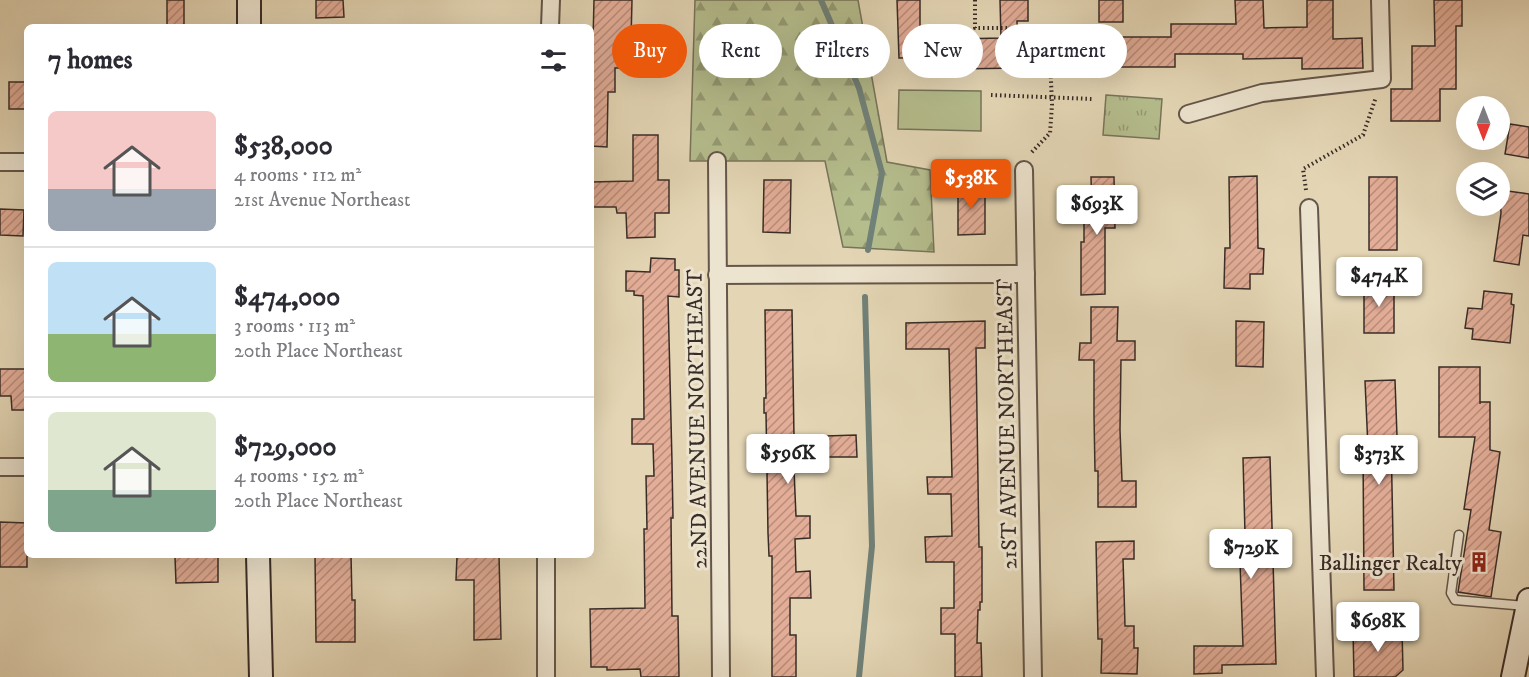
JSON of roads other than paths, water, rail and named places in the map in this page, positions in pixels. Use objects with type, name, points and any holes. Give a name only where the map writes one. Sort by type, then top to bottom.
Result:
[{"type":"street","points":[[249,0],[249,24]]},
{"type":"street","points":[[550,0],[550,24]]},
{"type":"street","points":[[1188,114],[1262,93],[1382,79],[1380,0]]},
{"type":"street","name":"22ND AVENUE NORTHEAST","points":[[717,161],[721,677]]},
{"type":"street","points":[[0,162],[24,162]]},
{"type":"street","name":"21ST AVENUE NORTHEAST","points":[[1024,170],[1033,677]]},
{"type":"street","points":[[1309,208],[1325,677]]},
{"type":"street","points":[[717,275],[1026,274]]},
{"type":"street","points":[[0,467],[24,467]]},
{"type":"street","points":[[258,558],[261,677]]},
{"type":"street","points":[[546,558],[546,677]]},
{"type":"street","points":[[1513,677],[1526,634],[1528,603]]},
{"type":"lane","points":[[1459,535],[1451,593],[1455,600],[1528,603]]},
{"type":"waterway","points":[[821,0],[859,88],[882,173],[868,250]]},
{"type":"waterway","points":[[859,677],[872,546],[865,297]]},
{"type":"place","name":"Ballinger Realty","points":[[1479,562]]}]
